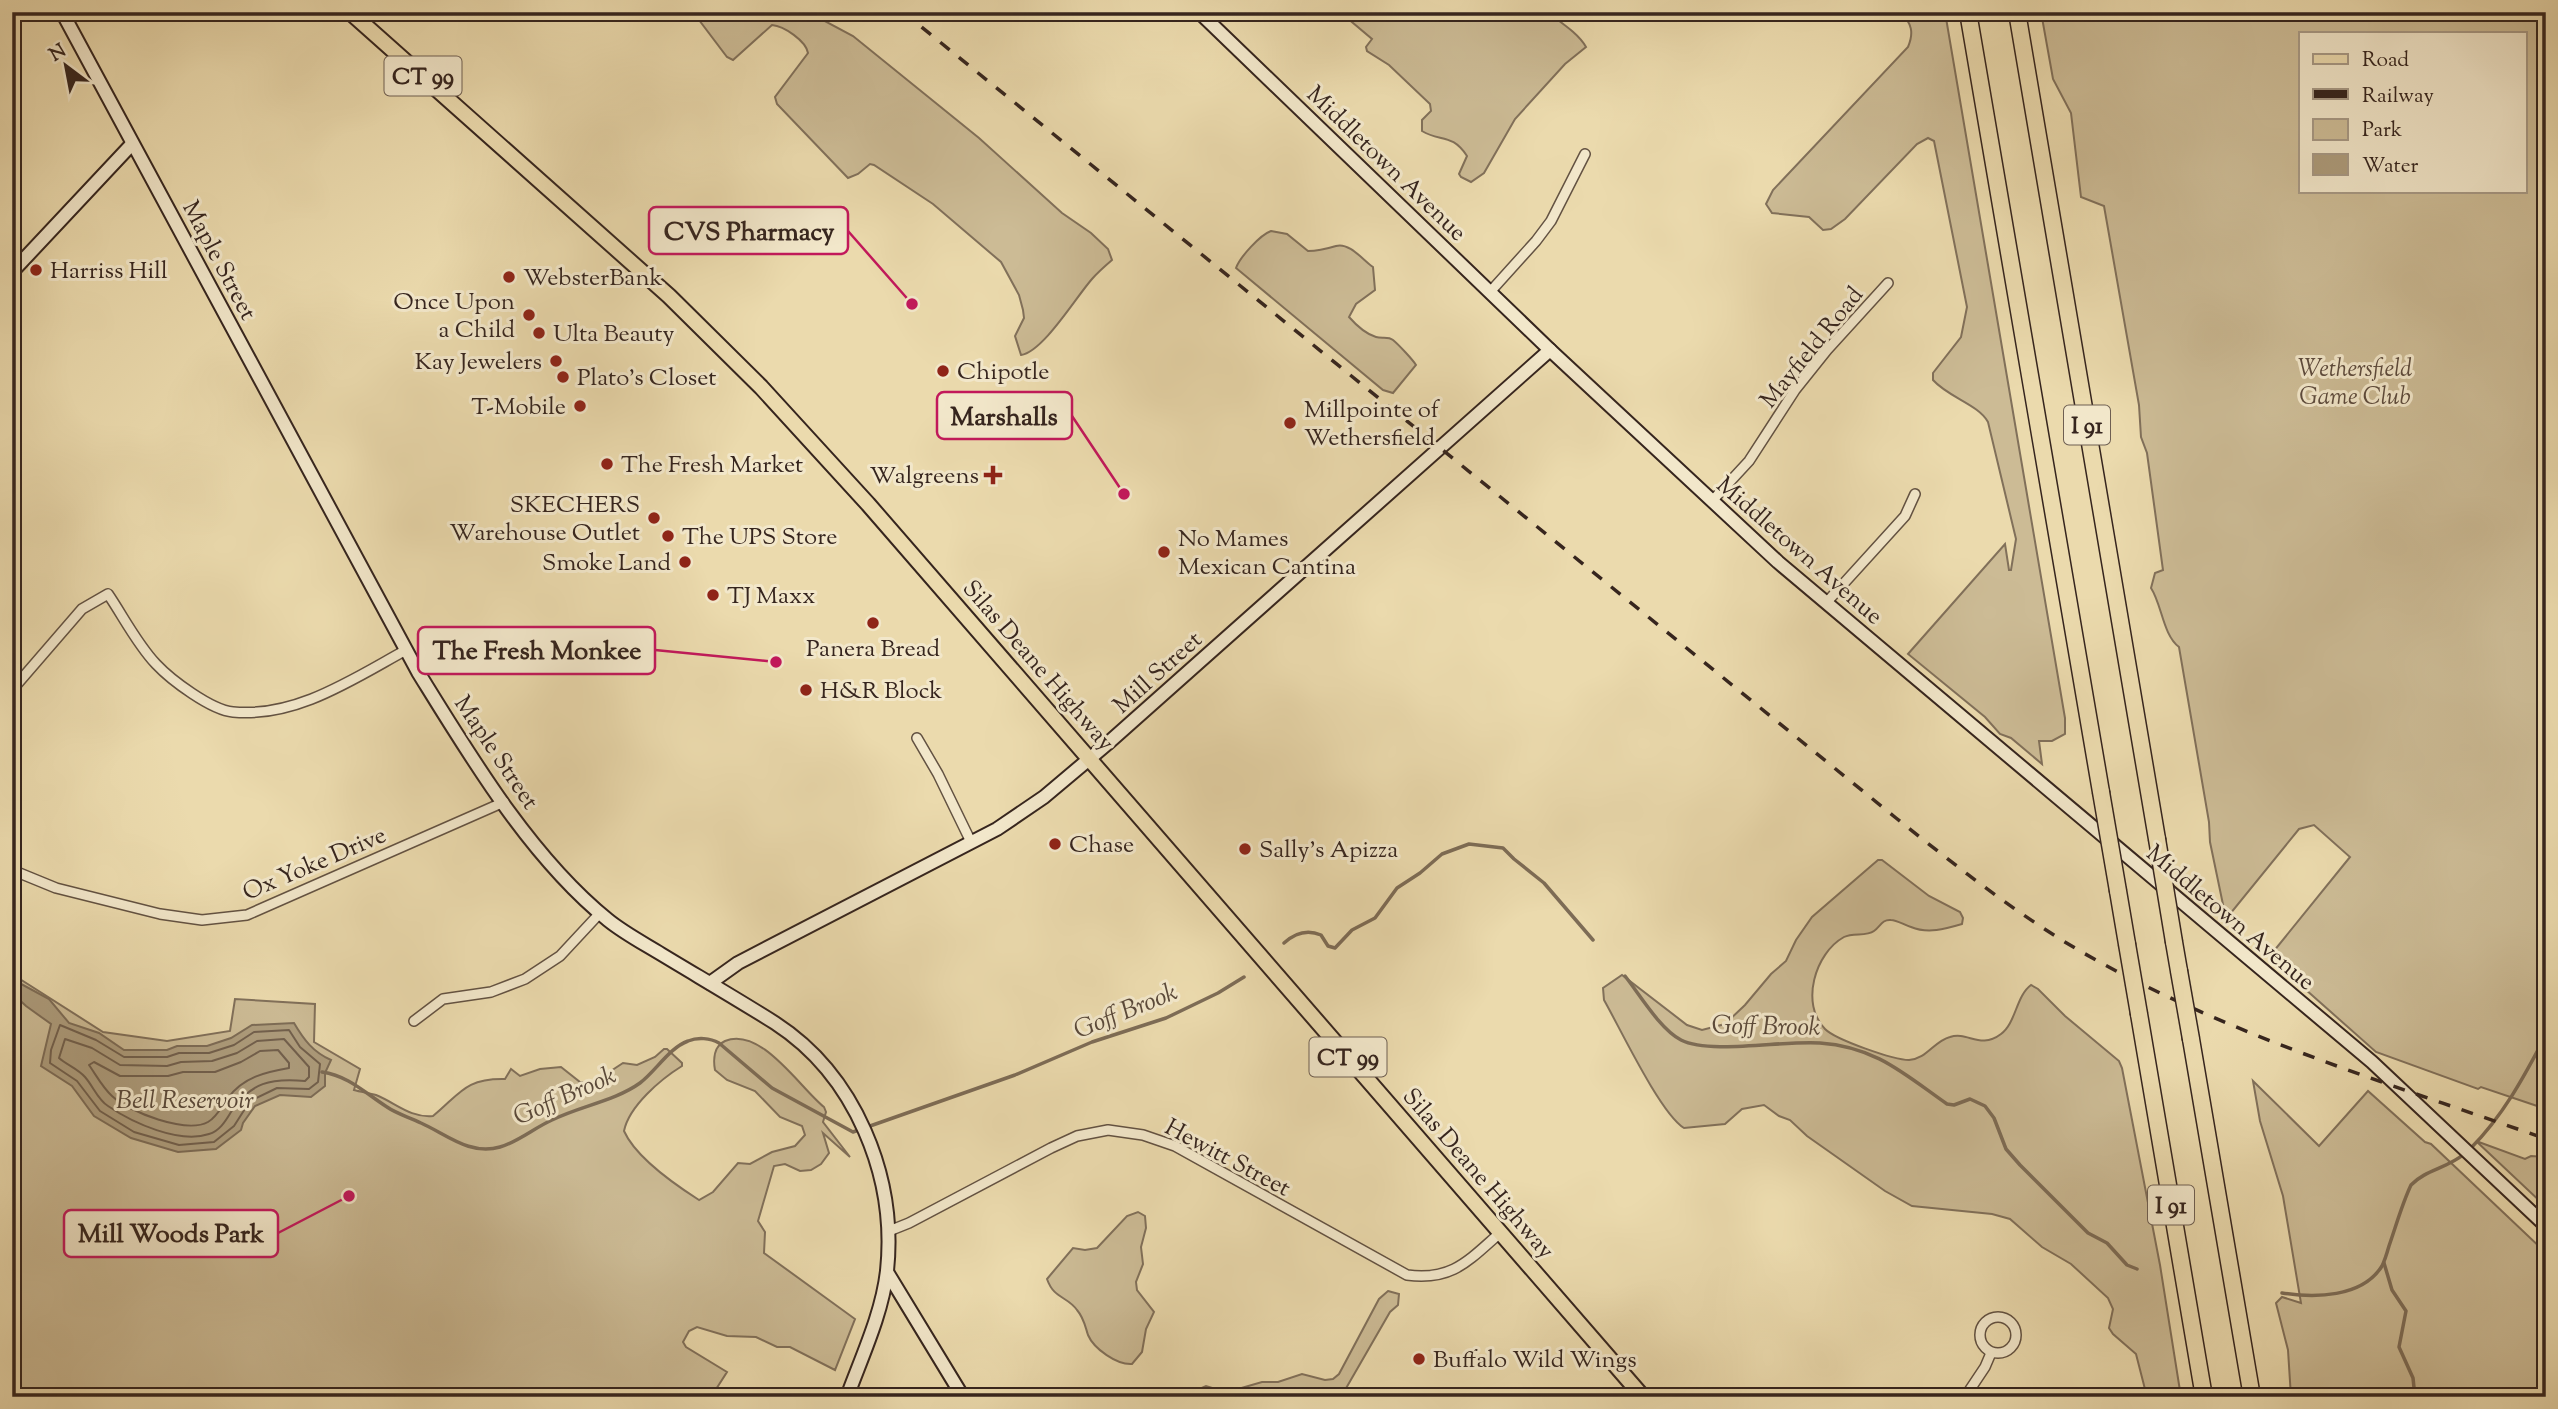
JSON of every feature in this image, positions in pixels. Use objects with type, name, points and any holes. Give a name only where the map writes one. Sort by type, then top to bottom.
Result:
[{"type":"highway","name":"I 91","points":[[1968,12],[2204,1397]]},
{"type":"highway","name":"I 91","points":[[2017,12],[2252,1397]]},
{"type":"main road","name":"Silas Deane Highway","points":[[351,12],[627,257],[754,380],[858,492],[1643,1397]]},
{"type":"street","name":"Maple Street","points":[[62,12],[406,650],[468,753],[559,873],[600,913],[619,928],[778,1024],[831,1073],[861,1121],[878,1167],[889,1231],[887,1272],[878,1313],[847,1397]]},
{"type":"street","name":"Middletown Avenue","points":[[1199,12],[1550,350],[1712,501],[1826,603],[2401,1087],[2546,1226]]},
{"type":"street","points":[[12,272],[132,144]]},
{"type":"street","points":[[1490,292],[1551,221],[1585,154]]},
{"type":"street","name":"Mayfield Road","points":[[1712,501],[1749,461],[1796,390],[1827,350],[1888,283]]},
{"type":"street","name":"Mill Street","points":[[710,983],[738,963],[1023,813],[1090,759],[1550,350]]},
{"type":"street","points":[[1826,603],[1905,516],[1915,494]]},
{"type":"street","points":[[12,690],[82,609],[108,594],[155,663],[188,691],[230,712],[278,710],[341,687],[406,650]]},
{"type":"street","points":[[917,738],[971,842]]},
{"type":"street","name":"Ox Yoke Drive","points":[[12,870],[56,888],[160,914],[202,920],[247,915],[504,802]]},
{"type":"street","points":[[414,1021],[443,999],[491,992],[526,979],[560,956],[600,913]]},
{"type":"street","name":"Hewitt Street","points":[[889,1231],[1077,1136],[1108,1130],[1143,1135],[1175,1146],[1407,1275],[1439,1276],[1452,1272],[1500,1233]]},
{"type":"street","points":[[887,1272],[963,1397]]},
{"type":"street","points":[[2005,1319],[2014,1326],[2015,1341],[2004,1353],[1991,1353],[1982,1345],[1981,1329],[1989,1320],[2005,1319]]},
{"type":"street","points":[[1965,1397],[1991,1353]]},
{"type":"green space","points":[[693,12],[808,12],[853,36],[979,138],[1062,213],[1091,233],[1108,249],[1112,260],[1092,279],[1049,334],[1030,352],[1021,355],[1015,336],[1024,318],[1023,310],[1019,295],[1001,262],[933,204],[874,165],[870,164],[848,178],[777,104],[775,97],[808,53],[799,39],[772,25],[733,60],[727,57]]},
{"type":"green space","points":[[1340,12],[1547,12],[1574,32],[1586,47],[1565,64],[1515,119],[1484,173],[1471,182],[1459,174],[1467,156],[1461,149],[1451,141],[1422,131],[1422,120],[1431,111],[1430,104],[1389,65],[1367,51],[1366,47],[1372,39]]},
{"type":"green space","points":[[1900,12],[1945,12],[2065,718],[2065,734],[2052,741],[2039,741],[2042,764],[2011,738],[2000,734],[1985,717],[1908,654],[2005,544],[2011,570],[2016,539],[1988,422],[1978,411],[1933,380],[1933,373],[1961,337],[1967,307],[1934,141],[1928,138],[1917,144],[1845,219],[1831,229],[1823,230],[1809,217],[1772,213],[1766,204],[1773,190],[1908,47],[1911,28]]},
{"type":"green space","name":"Wethersfield Game Club","points":[[2041,12],[2546,12],[2546,1109],[2481,1087],[2478,1089],[2376,1052],[2269,957],[2350,857],[2314,825],[2299,829],[2226,919],[2210,842],[2209,822],[2179,647],[2169,635],[2151,588],[2155,573],[2163,570],[2147,453],[2141,437],[2139,405],[2104,206],[2081,197],[2071,113],[2053,79]]},
{"type":"green space","points":[[1271,231],[1287,234],[1308,251],[1341,245],[1356,252],[1373,267],[1375,290],[1356,304],[1349,317],[1369,334],[1393,340],[1416,365],[1393,393],[1383,390],[1236,268],[1251,247]]},
{"type":"green space","points":[[1878,860],[1882,860],[1929,896],[1960,912],[1962,924],[1924,930],[1888,920],[1871,933],[1844,937],[1825,955],[1814,980],[1813,1006],[1817,1019],[1825,1029],[1852,1044],[1909,1060],[1921,1057],[1939,1042],[1950,1037],[1987,1040],[2001,1034],[2031,985],[2119,1061],[2160,1265],[2181,1397],[2147,1397],[2136,1354],[2109,1328],[2113,1309],[2108,1298],[2071,1264],[2042,1247],[2010,1219],[1992,1214],[1912,1206],[1885,1191],[1807,1136],[1790,1120],[1764,1105],[1742,1109],[1725,1124],[1684,1128],[1664,1106],[1641,1069],[1604,1000],[1603,988],[1622,975],[1687,1025],[1702,1030],[1725,1024],[1786,961],[1812,917]]},
{"type":"green space","points":[[12,974],[103,1032],[167,1041],[230,1031],[235,999],[315,1004],[314,1042],[360,1069],[354,1090],[376,1095],[417,1115],[425,1116],[433,1116],[472,1084],[505,1079],[511,1069],[520,1076],[540,1069],[561,1067],[580,1082],[591,1084],[623,1063],[637,1065],[667,1049],[682,1066],[639,1103],[624,1131],[646,1160],[699,1200],[713,1192],[738,1163],[750,1164],[772,1152],[795,1146],[805,1135],[802,1126],[780,1117],[755,1091],[727,1080],[715,1070],[715,1053],[721,1043],[739,1039],[752,1042],[779,1061],[824,1107],[826,1112],[823,1122],[850,1157],[823,1133],[829,1153],[821,1164],[811,1170],[800,1171],[785,1164],[774,1166],[758,1221],[765,1232],[764,1253],[855,1319],[835,1370],[790,1347],[777,1347],[756,1337],[727,1336],[697,1327],[689,1331],[683,1342],[686,1347],[727,1372],[711,1397],[12,1397]]},
{"type":"green space","points":[[2253,1081],[2319,1146],[2368,1091],[2425,1142],[2431,1144],[2546,1253],[2546,1397],[2291,1397],[2288,1350],[2276,1303],[2282,1297],[2301,1303],[2283,1196],[2260,1121]]},
{"type":"green space","points":[[2476,1141],[2525,1159],[2531,1156],[2546,1157],[2546,1207]]},
{"type":"green space","points":[[1138,1212],[1145,1216],[1146,1228],[1141,1247],[1143,1264],[1136,1282],[1137,1290],[1154,1312],[1146,1329],[1142,1352],[1132,1364],[1126,1364],[1113,1359],[1095,1346],[1079,1313],[1053,1290],[1047,1279],[1073,1248],[1097,1248],[1127,1216]]},
{"type":"green space","points":[[1388,1291],[1399,1294],[1398,1305],[1390,1312],[1341,1397],[1181,1397],[1206,1386],[1222,1391],[1238,1389],[1262,1382],[1278,1382],[1302,1374],[1325,1380],[1333,1379],[1339,1374],[1379,1299]]},
{"type":"water","name":"Bell Reservoir","points":[[12,979],[49,999],[69,1023],[99,1033],[124,1050],[207,1046],[231,1038],[252,1025],[294,1023],[310,1045],[331,1060],[325,1073],[325,1086],[311,1097],[280,1095],[255,1106],[241,1130],[216,1149],[178,1152],[131,1138],[94,1116],[72,1086],[41,1066],[51,1024],[12,993]]},
{"type":"waterway","name":"Goff Brook","points":[[1284,943],[1297,934],[1311,932],[1321,935],[1328,946],[1335,948],[1352,930],[1375,918],[1397,888],[1442,854],[1469,844],[1503,848],[1544,883],[1593,940]]},
{"type":"waterway","name":"Goff Brook","points":[[1625,976],[1658,1020],[1681,1040],[1729,1047],[1805,1043],[1840,1046],[1857,1050],[1888,1064],[1947,1104],[1954,1105],[1970,1099],[1985,1106],[1994,1118],[2006,1149],[2020,1165],[2088,1233],[2107,1243],[2127,1265],[2137,1269]]},
{"type":"waterway","name":"Goff Brook","points":[[322,1072],[349,1081],[391,1109],[459,1142],[479,1149],[489,1149],[507,1145],[545,1123],[630,1089],[646,1078],[681,1044],[704,1039],[719,1043],[772,1088],[853,1132],[1015,1075],[1092,1042],[1166,1018],[1244,977]]},
{"type":"waterway","name":"Goff Brook","points":[[2470,1149],[2503,1110],[2546,1035]]},
{"type":"waterway","name":"Goff Brook","points":[[2282,1293],[2336,1293],[2350,1290],[2373,1277],[2382,1266],[2411,1185],[2464,1154]]},
{"type":"waterway","points":[[2384,1263],[2392,1290],[2406,1311],[2399,1347],[2413,1378],[2415,1397]]},
{"type":"railway","points":[[903,12],[1896,818],[2032,921],[2135,981],[2250,1033],[2546,1139]]},
{"type":"place","name":"Harriss Hill","points":[[36,270]]},
{"type":"place","name":"WebsterBank","points":[[509,277]]},
{"type":"place","name":"CVS Pharmacy","points":[[912,304]]},
{"type":"place","name":"Once Upon a Child","points":[[529,315]]},
{"type":"place","name":"Ulta Beauty","points":[[539,333]]},
{"type":"place","name":"Kay Jewelers","points":[[556,361]]},
{"type":"place","name":"Chipotle","points":[[943,371]]},
{"type":"place","name":"Plato's Closet","points":[[563,377]]},
{"type":"place","name":"T-Mobile","points":[[580,406]]},
{"type":"place","name":"Millpointe of Wethersfield","points":[[1290,423]]},
{"type":"place","name":"The Fresh Market","points":[[607,464]]},
{"type":"place","name":"Walgreens","points":[[993,475]]},
{"type":"place","name":"Marshalls","points":[[1124,494]]},
{"type":"place","name":"SKECHERS Warehouse Outlet","points":[[654,518]]},
{"type":"place","name":"The UPS Store","points":[[668,536]]},
{"type":"place","name":"No Mames Mexican Cantina","points":[[1164,552]]},
{"type":"place","name":"Smoke Land","points":[[685,562]]},
{"type":"place","name":"TJ Maxx","points":[[713,595]]},
{"type":"place","name":"Panera Bread","points":[[873,623]]},
{"type":"place","name":"The Fresh Monkee","points":[[776,662]]},
{"type":"place","name":"H&R Block","points":[[806,690]]},
{"type":"place","name":"Chase","points":[[1055,844]]},
{"type":"place","name":"Sally's Apizza","points":[[1245,849]]},
{"type":"place","name":"Mill Woods Park","points":[[349,1196]]},
{"type":"place","name":"Buffalo Wild Wings","points":[[1419,1359]]}]
